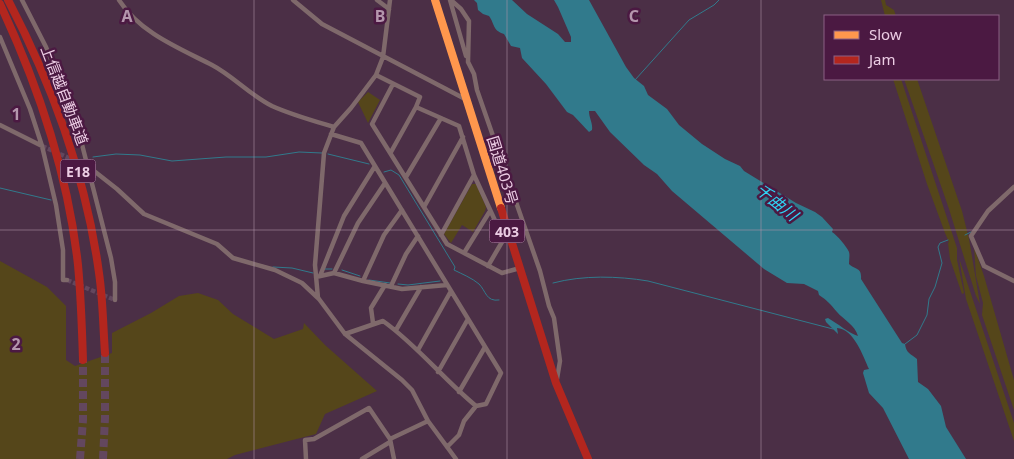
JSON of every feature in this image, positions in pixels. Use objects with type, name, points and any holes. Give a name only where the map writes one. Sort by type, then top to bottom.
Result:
[{"type":"highway","name":"上信越自動車道","points":[[8,0],[56,102],[79,174],[99,274],[105,353]]},
{"type":"highway","name":"国道403号","points":[[435,0],[556,383],[588,459]]},
{"type":"highway","name":"上信越自動車道","points":[[0,4],[35,85],[59,162],[78,264],[83,360]]},
{"type":"street","points":[[22,0],[46,47],[76,121],[111,258],[115,300]]},
{"type":"street","points":[[119,0],[134,19],[147,29],[190,55],[213,66],[272,106],[334,127]]},
{"type":"street","points":[[293,0],[322,24],[467,100]]},
{"type":"street","points":[[377,0],[389,9]]},
{"type":"street","points":[[318,299],[318,277],[315,265],[324,154],[334,127],[376,75],[383,56],[390,0]]},
{"type":"street","points":[[451,0],[469,20],[468,62]]},
{"type":"street","points":[[451,0],[468,62],[474,74],[477,90],[538,263],[554,318],[560,361],[556,383]]},
{"type":"street","points":[[0,37],[30,109],[42,146],[56,205],[63,250],[63,280],[67,280]]},
{"type":"street","points":[[376,75],[420,98],[391,152]]},
{"type":"street","points":[[393,84],[372,124],[446,244],[502,274],[520,268]]},
{"type":"street","points":[[416,107],[459,126],[474,175],[502,242],[488,266]]},
{"type":"street","points":[[406,178],[441,118]]},
{"type":"street","points":[[0,125],[42,146]]},
{"type":"street","points":[[331,134],[361,143],[501,373],[486,404],[476,406],[464,421],[459,435],[447,447]]},
{"type":"street","points":[[424,207],[463,137]]},
{"type":"street","points":[[318,277],[344,216],[375,166]]},
{"type":"street","points":[[89,167],[144,214],[217,244],[234,258],[275,270],[302,283],[318,299],[345,334],[412,390],[428,421],[456,459]]},
{"type":"street","points":[[440,235],[474,175]]},
{"type":"street","points":[[334,273],[358,223],[385,182]]},
{"type":"street","points":[[1014,188],[988,211],[972,236],[984,266],[1014,281]]},
{"type":"street","points":[[363,282],[384,235],[402,210]]},
{"type":"street","points":[[464,253],[490,211]]},
{"type":"street","points":[[391,286],[406,254],[418,236]]},
{"type":"street","points":[[318,277],[334,273],[363,282],[402,289],[447,285]]},
{"type":"street","points":[[373,323],[372,308],[385,285]]},
{"type":"street","points":[[396,330],[421,287]]},
{"type":"street","points":[[418,350],[451,291]]},
{"type":"street","points":[[438,372],[468,319]]},
{"type":"street","points":[[345,334],[383,321],[418,350],[438,372],[476,406]]},
{"type":"street","points":[[459,392],[485,346]]},
{"type":"street","points":[[306,459],[305,440],[314,439],[369,408],[390,441],[394,459]]},
{"type":"street","points":[[362,459],[390,441],[428,421]]},
{"type":"shaded area","points":[[881,0],[885,0],[886,5],[894,10],[896,15],[885,15]]},
{"type":"shaded area","points":[[893,80],[901,80],[957,248],[957,260],[964,293],[962,294],[950,259],[949,242],[927,184]]},
{"type":"shaded area","points":[[904,80],[917,80],[962,211],[969,239],[980,304]]},
{"type":"shaded area","points":[[368,92],[380,100],[368,123],[358,102]]},
{"type":"shaded area","points":[[472,184],[476,184],[486,207],[485,211],[473,232],[462,225],[451,243],[444,234]]},
{"type":"shaded area","points":[[974,247],[1014,380],[1014,410],[982,315],[983,303],[976,276]]},
{"type":"shaded area","points":[[959,258],[1014,423],[1014,441],[966,299]]},
{"type":"shaded area","points":[[0,261],[47,287],[66,306],[66,360],[75,366],[112,353],[112,333],[179,296],[198,293],[218,300],[233,314],[274,339],[303,329],[304,323],[325,345],[377,391],[325,414],[316,434],[235,455],[227,459],[0,459]]},
{"type":"water","name":"千曲川","points":[[474,0],[512,0],[527,14],[558,34],[565,42],[571,42],[571,37],[554,0],[589,0],[626,67],[634,78],[644,86],[648,95],[667,109],[679,125],[702,144],[725,159],[740,166],[744,171],[822,217],[848,250],[849,264],[860,272],[861,279],[902,343],[905,344],[909,353],[917,359],[918,382],[928,389],[941,406],[946,427],[966,459],[909,459],[883,408],[869,393],[863,373],[864,370],[869,369],[857,344],[848,333],[837,328],[838,334],[825,319],[828,318],[858,336],[852,326],[819,295],[818,291],[804,284],[787,283],[764,269],[672,191],[657,174],[644,165],[610,132],[595,111],[589,111],[592,130],[589,132],[573,115],[567,112],[546,84],[522,58],[520,48],[511,46],[504,34],[496,29],[489,16],[478,10],[477,3]]},
{"type":"waterway","points":[[635,80],[689,20],[719,0]]},
{"type":"waterway","points":[[93,157],[116,154],[140,155],[172,161],[226,157],[266,157],[299,152],[322,153]]},
{"type":"waterway","points":[[328,154],[369,164]]},
{"type":"waterway","points":[[384,172],[391,170],[399,175],[455,267],[454,270],[479,284],[489,298],[499,300]]},
{"type":"waterway","points":[[0,188],[51,200]]},
{"type":"waterway","points":[[965,235],[971,232]]},
{"type":"waterway","points":[[905,344],[917,335],[927,315],[929,299],[935,287],[942,263],[938,247],[940,243],[948,240]]},
{"type":"waterway","points":[[273,267],[292,268],[313,273]]},
{"type":"waterway","points":[[324,269],[332,269]]},
{"type":"waterway","points":[[342,270],[360,276]]},
{"type":"waterway","points":[[553,283],[564,280],[600,277],[648,281],[833,329]]},
{"type":"waterway","points":[[369,280],[390,283]]},
{"type":"waterway","points":[[398,284],[408,285],[440,281]]},
{"type":"tunnel","points":[[42,146],[89,167]]},
{"type":"tunnel","points":[[67,280],[115,300]]},
{"type":"tunnel","points":[[103,459],[105,353]]},
{"type":"tunnel","points":[[80,459],[83,420],[83,360]]},
{"type":"traffic: slow","points":[[435,0],[501,208]]},
{"type":"traffic: jam","points":[[8,0],[53,99],[66,133],[86,202],[99,273],[105,353]]},
{"type":"traffic: jam","points":[[0,4],[39,99],[50,131],[67,197],[78,265],[83,360]]},
{"type":"traffic: jam","points":[[501,208],[556,383],[588,459]]}]
